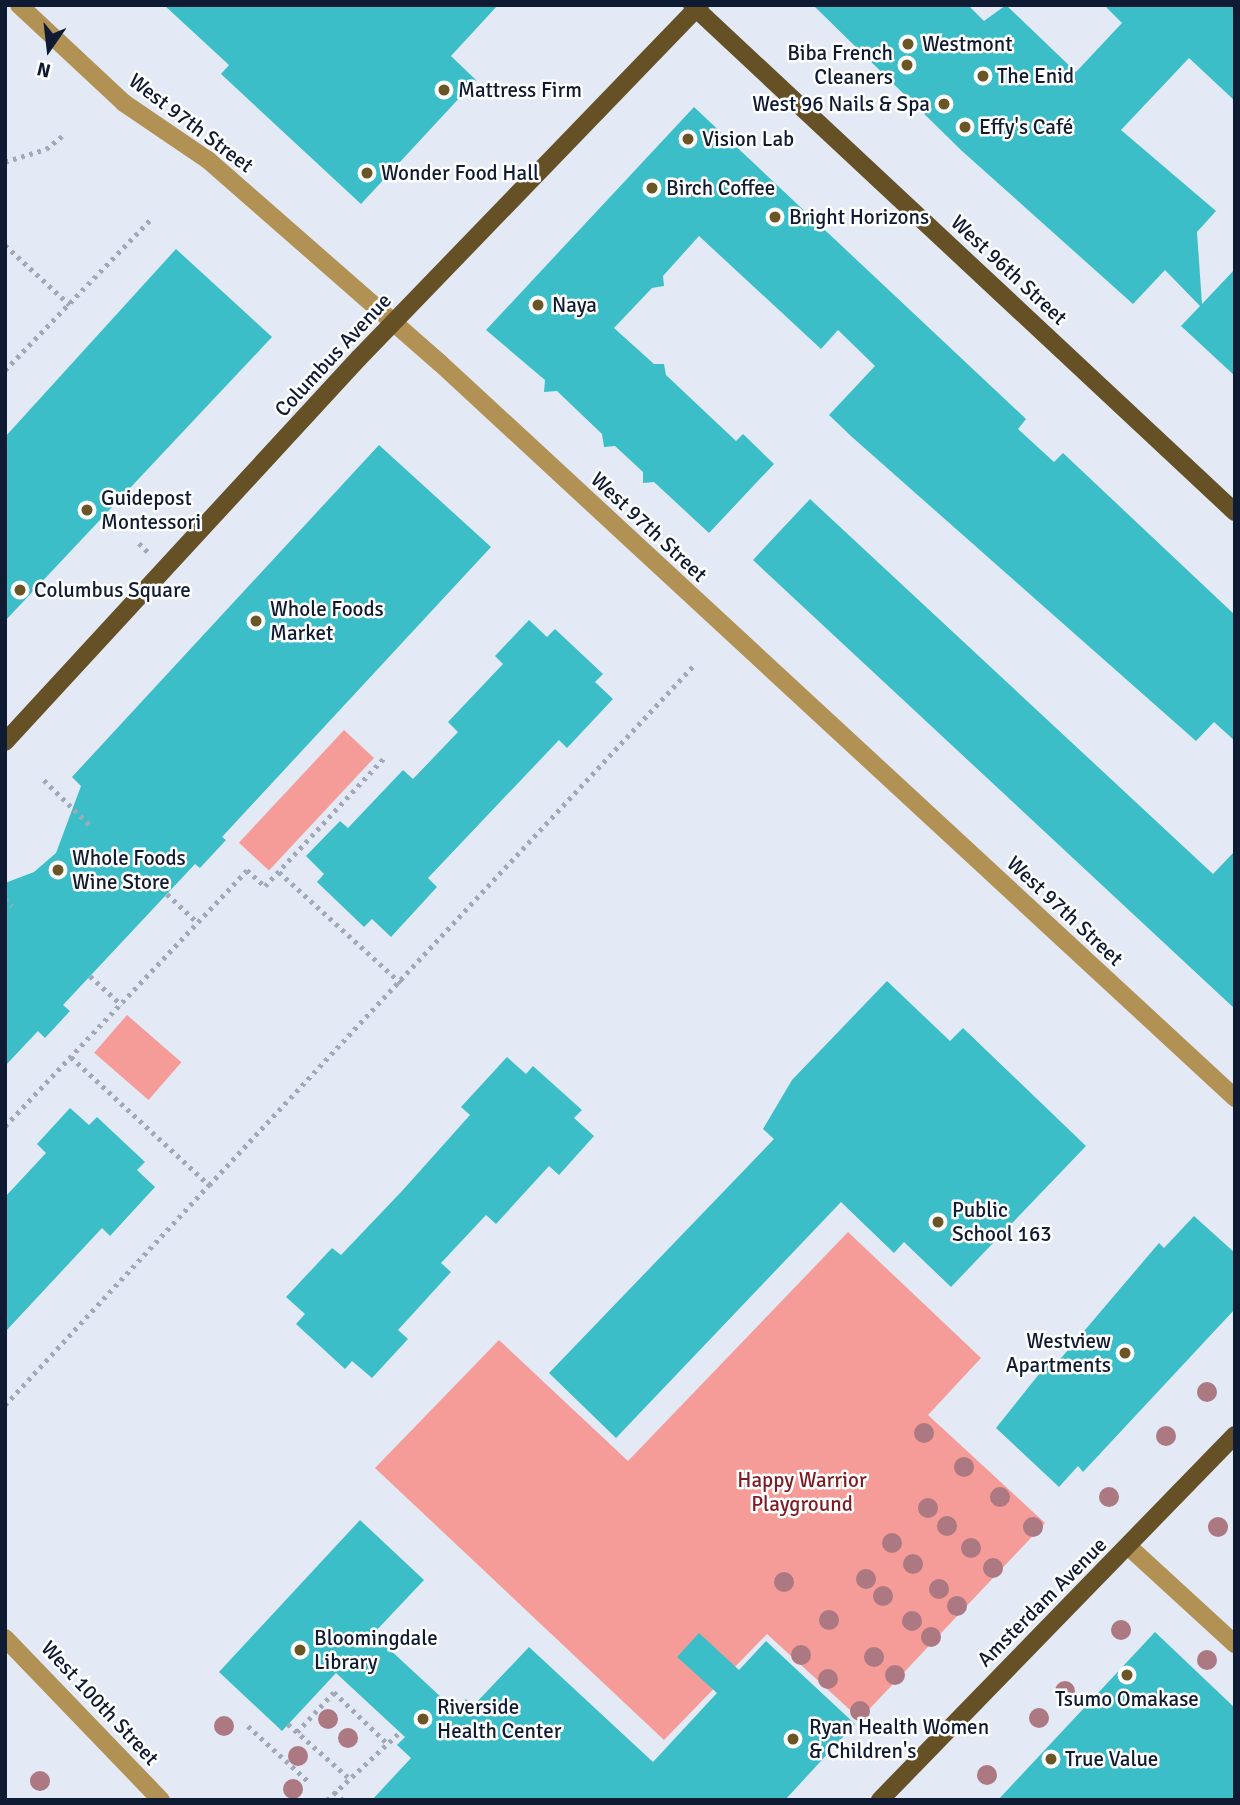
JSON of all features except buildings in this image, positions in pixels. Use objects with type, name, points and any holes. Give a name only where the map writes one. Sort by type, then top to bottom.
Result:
[{"type":"main road","name":"Columbus Avenue","points":[[5,741],[394,324],[696,7]]},
{"type":"main road","name":"West 96th Street","points":[[696,7],[1235,512]]},
{"type":"main road","name":"Amsterdam Avenue","points":[[880,1800],[1129,1547],[1235,1435]]},
{"type":"street","name":"West 97th Street","points":[[19,5],[124,103],[208,160],[394,324],[1235,1098]]},
{"type":"street","points":[[1129,1547],[1235,1644]]},
{"type":"street","name":"West 100th Street","points":[[5,1638],[161,1800]]},
{"type":"path","points":[[5,162],[46,149],[63,135]]},
{"type":"path","points":[[5,370],[152,218]]},
{"type":"path","points":[[5,244],[70,305]]},
{"type":"path","points":[[139,543],[148,552]]},
{"type":"path","points":[[5,1405],[401,983],[695,664]]},
{"type":"path","points":[[5,1126],[247,870],[265,886],[385,757]]},
{"type":"path","points":[[44,780],[90,825]]},
{"type":"path","points":[[279,872],[401,983]]},
{"type":"path","points":[[167,894],[197,922]]},
{"type":"path","points":[[5,899],[12,906]]},
{"type":"path","points":[[90,976],[122,1004]]},
{"type":"path","points":[[71,1057],[209,1185]]},
{"type":"path","points":[[297,1732],[334,1692],[387,1743]]},
{"type":"path","points":[[288,1724],[348,1777]]},
{"type":"path","points":[[248,1726],[308,1781]]},
{"type":"path","points":[[327,1800],[348,1777],[400,1732]]},
{"type":"path","points":[[334,1792],[343,1800]]},
{"type":"green space","points":[[344,730],[374,758],[269,871],[239,843]]},
{"type":"green space","points":[[127,1015],[181,1062],[149,1100],[94,1053]]},
{"type":"green space","name":"Happy Warrior Playground","points":[[848,1232],[981,1358],[928,1415],[1045,1523],[860,1719],[767,1634],[664,1740],[375,1468],[499,1340],[628,1461]]},
{"type":"place","name":"Westmont","points":[[908,44]]},
{"type":"place","name":"Biba French Cleaners","points":[[907,65]]},
{"type":"place","name":"The Enid","points":[[983,76]]},
{"type":"place","name":"Mattress Firm","points":[[444,90]]},
{"type":"place","name":"West 96 Nails & Spa","points":[[944,104]]},
{"type":"place","name":"Effy's Café","points":[[965,127]]},
{"type":"place","name":"Vision Lab","points":[[688,139]]},
{"type":"place","name":"Wonder Food Hall","points":[[367,173]]},
{"type":"place","name":"Birch Coffee","points":[[652,188]]},
{"type":"place","name":"Bright Horizons","points":[[775,217]]},
{"type":"place","name":"Naya","points":[[538,305]]},
{"type":"place","name":"Guidepost Montessori","points":[[87,510]]},
{"type":"place","name":"Columbus Square","points":[[20,590]]},
{"type":"place","name":"Whole Foods Market","points":[[256,621]]},
{"type":"place","name":"Whole Foods Wine Store","points":[[58,870]]},
{"type":"place","name":"Public School 163","points":[[938,1222]]},
{"type":"place","name":"Westview Apartments","points":[[1125,1353]]},
{"type":"place","name":"Bloomingdale Library","points":[[300,1650]]},
{"type":"place","name":"Tsumo Omakase","points":[[1127,1675]]},
{"type":"place","name":"Riverside Health Center","points":[[423,1719]]},
{"type":"place","name":"Ryan Health Women & Children's","points":[[793,1739]]},
{"type":"place","name":"True Value","points":[[1051,1759]]}]
